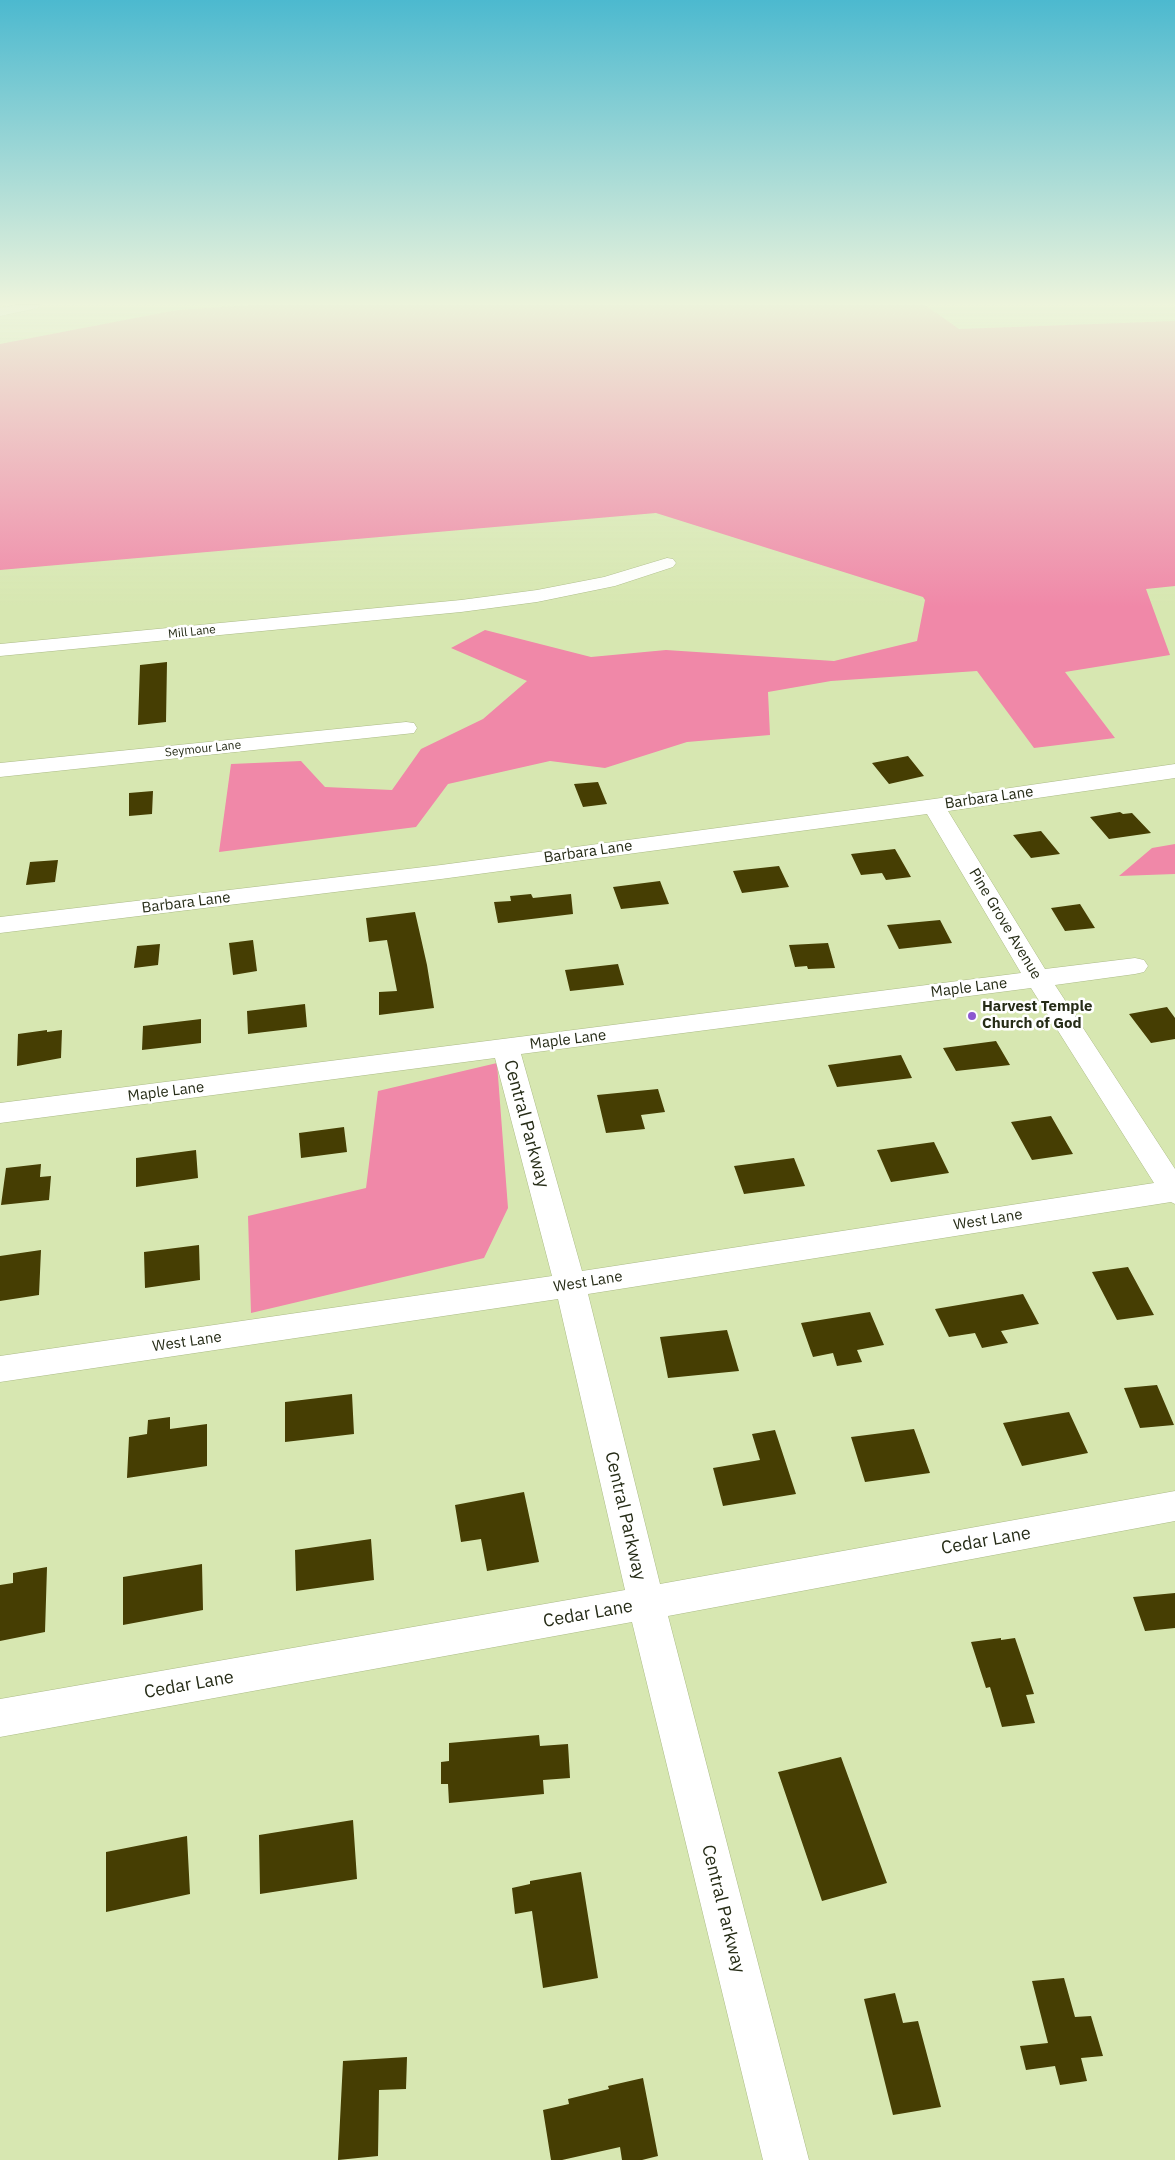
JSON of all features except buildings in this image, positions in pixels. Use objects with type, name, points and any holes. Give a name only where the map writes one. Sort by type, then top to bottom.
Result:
[{"type":"street","name":"Mill Lane","points":[[0,650],[461,606],[537,596],[608,582],[667,563]]},
{"type":"street","name":"Seymour Lane","points":[[0,770],[406,728]]},
{"type":"street","name":"Barbara Lane","points":[[0,925],[441,872],[934,806],[1175,771]]},
{"type":"street","name":"Pine Grove Avenue","points":[[934,806],[1038,979],[1174,1192]]},
{"type":"street","name":"Maple Lane","points":[[0,1113],[1135,966]]},
{"type":"street","name":"Central Parkway","points":[[506,1048],[570,1285],[646,1603],[786,2160]]},
{"type":"street","name":"West Lane","points":[[0,1369],[570,1285],[1174,1192]]},
{"type":"street","name":"Cedar Lane","points":[[0,1718],[646,1603],[1175,1506]]},
{"type":"shaded area","points":[[0,406],[1175,406],[1175,586],[1146,589],[1170,655],[1065,672],[1115,738],[1034,748],[977,671],[831,681],[768,692],[770,735],[687,742],[605,768],[550,761],[448,784],[416,827],[219,852],[231,764],[301,761],[325,787],[392,790],[421,749],[483,719],[527,681],[451,648],[485,630],[591,657],[666,650],[834,661],[917,641],[925,600],[923,597],[656,513],[0,570]]},
{"type":"shaded area","points":[[1175,844],[1175,874],[1119,876],[1152,848]]},
{"type":"shaded area","points":[[497,1063],[508,1208],[484,1258],[251,1313],[248,1216],[366,1188],[378,1091]]},
{"type":"place","name":"Harvest Temple Church of God","points":[[972,1016]]}]
